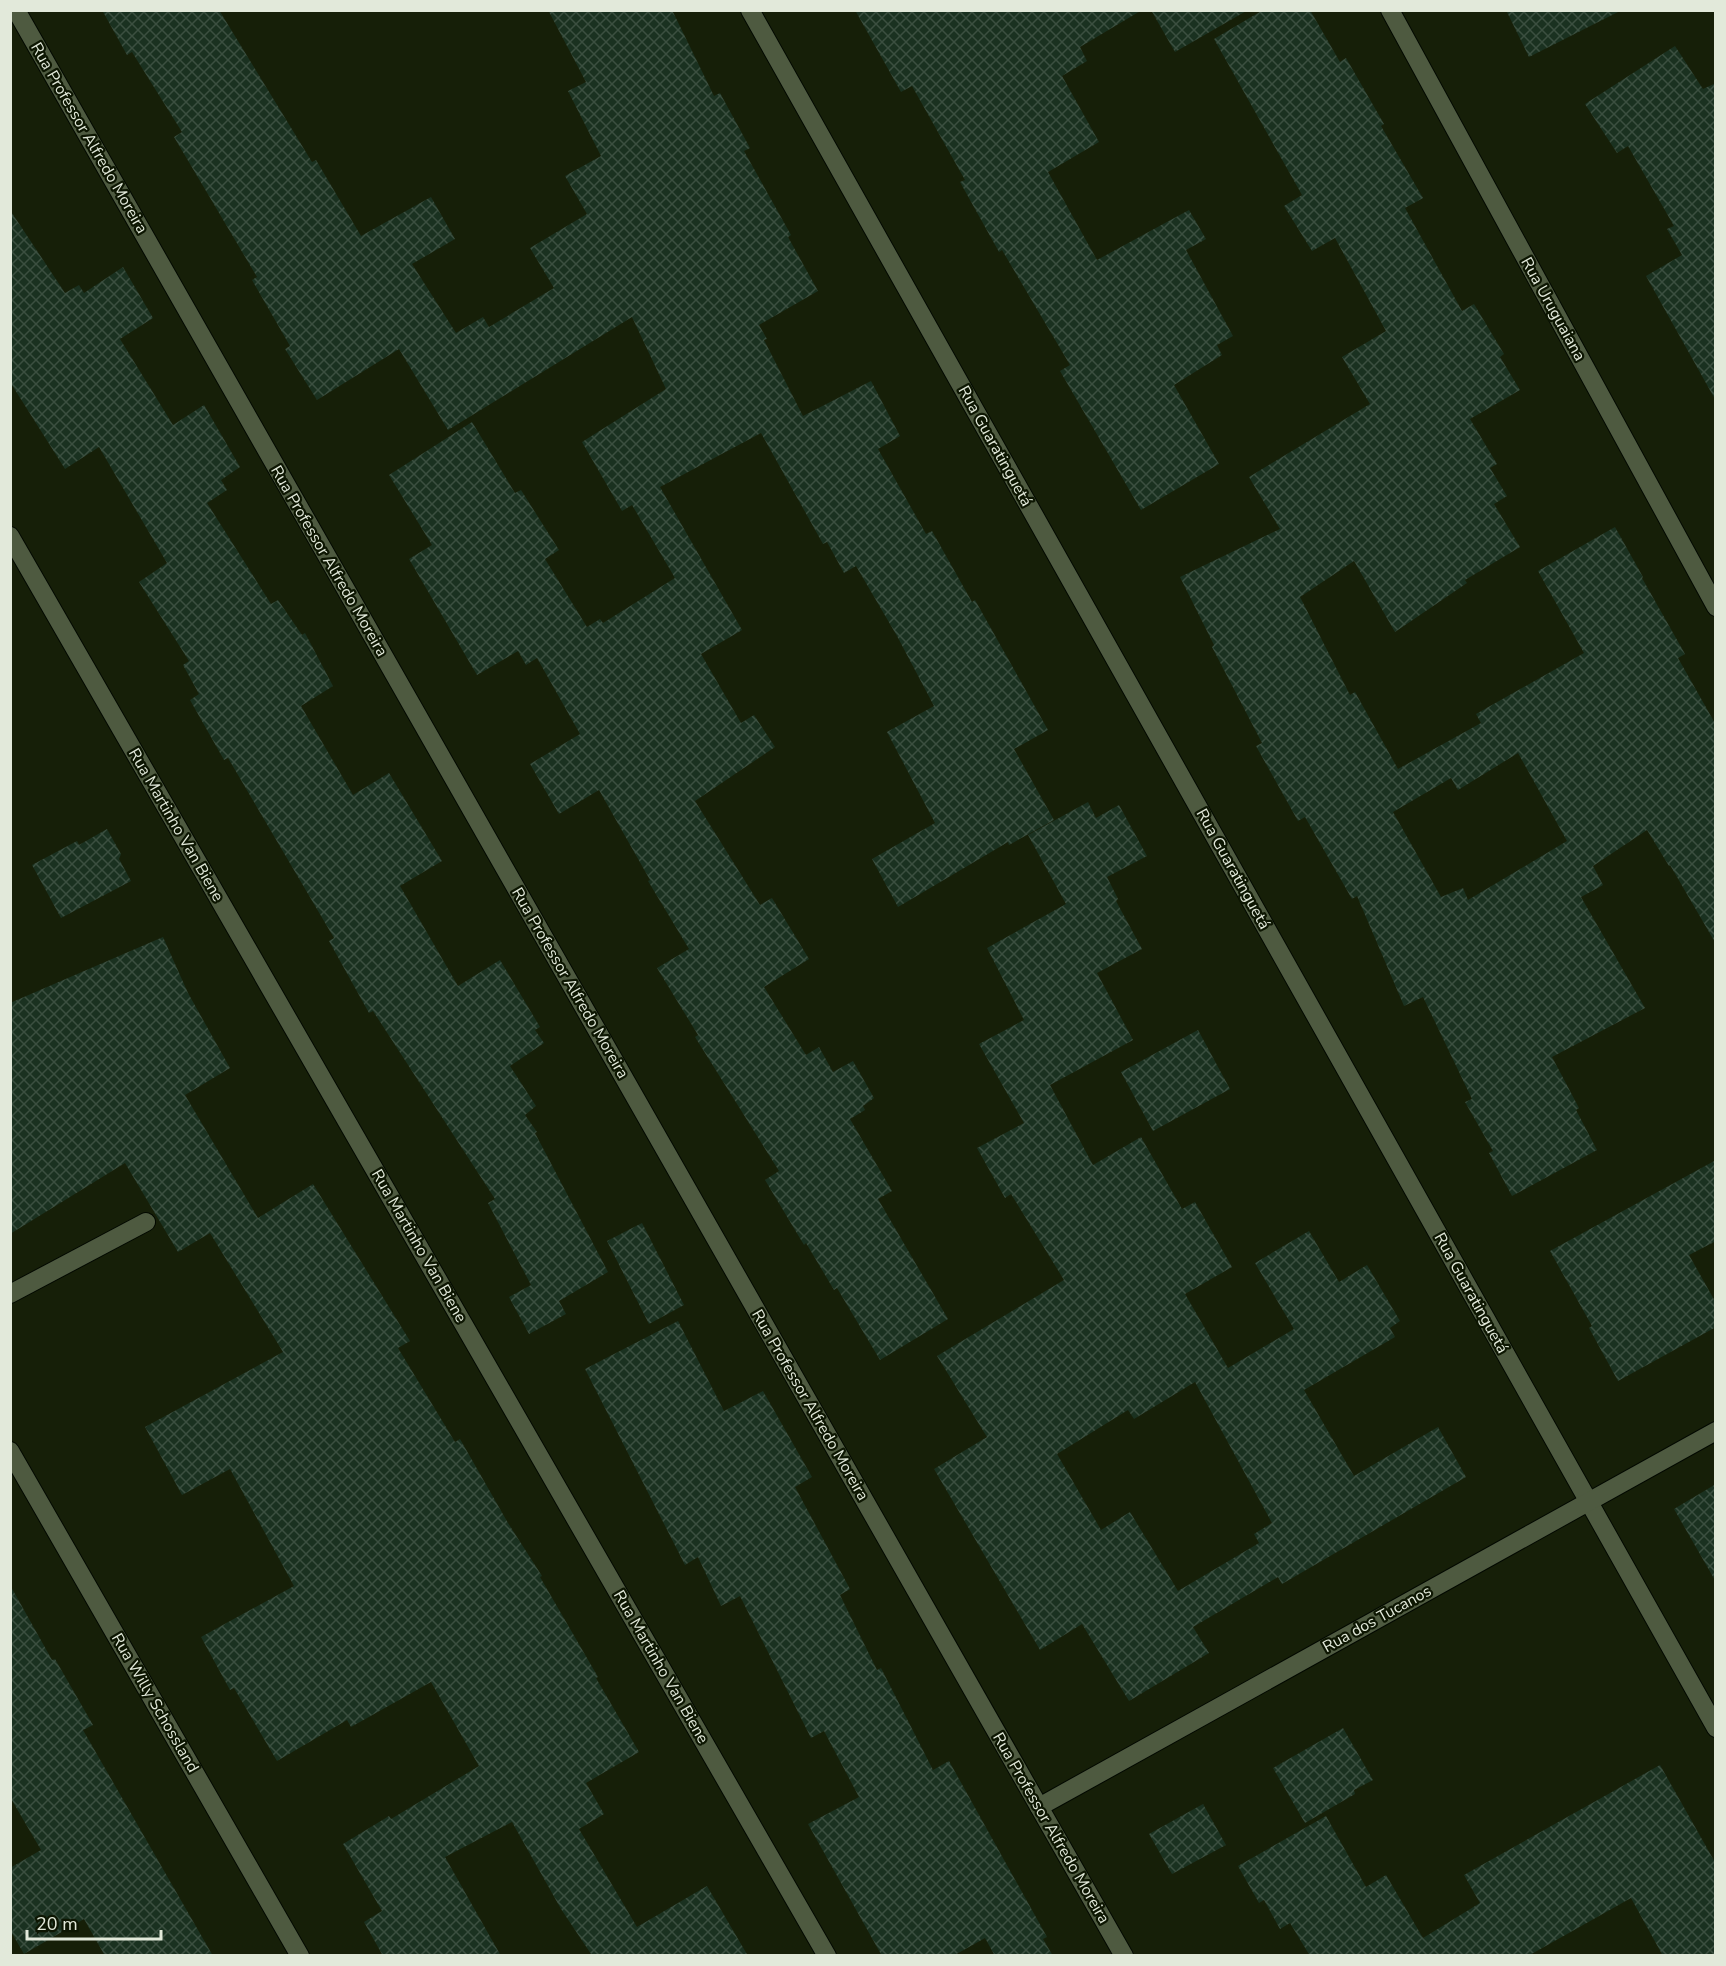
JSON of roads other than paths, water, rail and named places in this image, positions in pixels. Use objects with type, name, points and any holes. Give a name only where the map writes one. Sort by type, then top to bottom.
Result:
[{"type":"street","name":"Rua Professor Alfredo Moreira","points":[[16,10],[1124,1956]]},
{"type":"street","name":"Rua Guaratinguetá","points":[[750,10],[1716,1728]]},
{"type":"street","name":"Rua Uruguaiana","points":[[1390,10],[1716,606]]},
{"type":"street","name":"Rua Martinho Van Biene","points":[[10,536],[827,1956]]},
{"type":"street","points":[[10,1294],[146,1222]]},
{"type":"street","name":"Rua dos Tucanos","points":[[1039,1807],[1716,1431]]},
{"type":"street","name":"Rua Willy Schossland","points":[[10,1451],[300,1956]]}]
